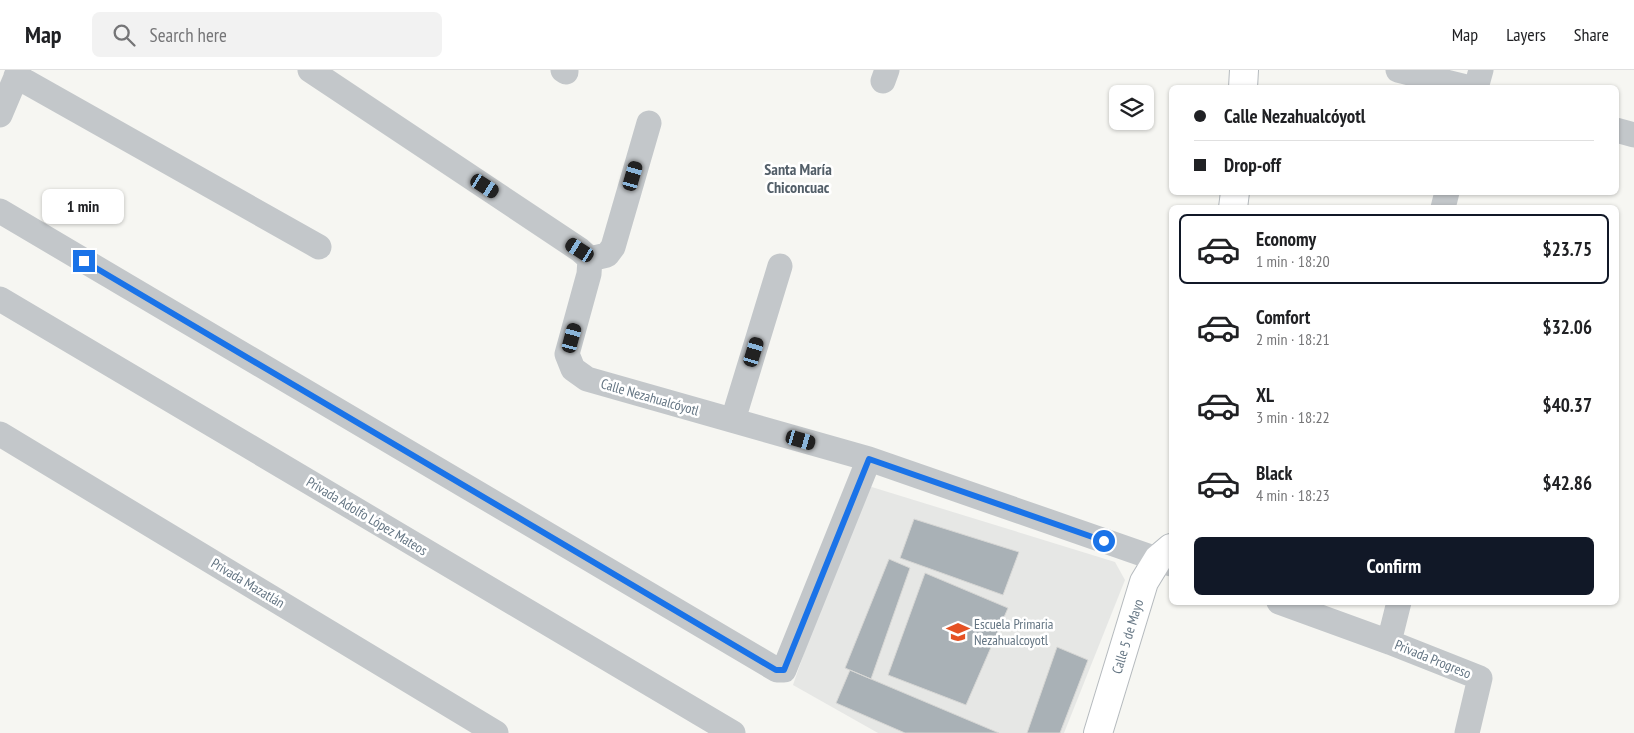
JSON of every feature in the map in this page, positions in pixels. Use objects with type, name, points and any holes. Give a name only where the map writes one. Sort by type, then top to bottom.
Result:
[{"type":"main road","points":[[1243,85],[1244,70]]},
{"type":"main road","name":"Calle 5 de Mayo","points":[[1098,733],[1144,582],[1167,557]]},
{"type":"street","points":[[310,70],[580,250],[590,259],[607,255],[613,247],[649,123]]},
{"type":"street","points":[[1398,70],[1458,85]]},
{"type":"street","points":[[1477,85],[1482,70]]},
{"type":"street","points":[[0,116],[18,73],[319,247]]},
{"type":"street","points":[[1619,131],[1634,135]]},
{"type":"street","points":[[0,212],[776,670],[784,670],[869,459]]},
{"type":"street","name":"Calle Nezahualcóyotl","points":[[590,259],[590,274],[567,354],[573,370],[587,379],[869,459],[1167,557]]},
{"type":"street","points":[[733,420],[780,266]]},
{"type":"street","name":"Privada Adolfo López Mateos","points":[[0,299],[733,733]]},
{"type":"street","name":"Privada Mazatlán","points":[[0,434],[496,733]]},
{"type":"street","points":[[1287,605],[1389,642],[1398,605]]},
{"type":"street","name":"Privada Progreso","points":[[1389,642],[1480,678],[1466,733]]},
{"type":"shaded area","name":"Escuela Primaria Nezahualcoyotl","points":[[862,484],[1115,562],[1125,580],[1064,733],[878,733],[793,685]]},
{"type":"building","points":[[914,519],[1019,552],[1003,595],[900,558]]},
{"type":"building","points":[[889,559],[910,568],[871,679],[845,668]]},
{"type":"building","points":[[925,573],[1008,608],[966,705],[888,675]]},
{"type":"building","points":[[1057,647],[1088,660],[1060,733],[1027,733]]},
{"type":"building","points":[[850,670],[999,733],[905,733],[836,703]]},
{"type":"place","name":"Escuela Primaria Nezahualcoyotl","points":[[958,632]]},
{"type":"district","name":"Santa María Chiconcuac","points":[[798,178]]},
{"type":"route","points":[[84,261],[776,670],[784,670],[869,459],[1104,541]]}]
